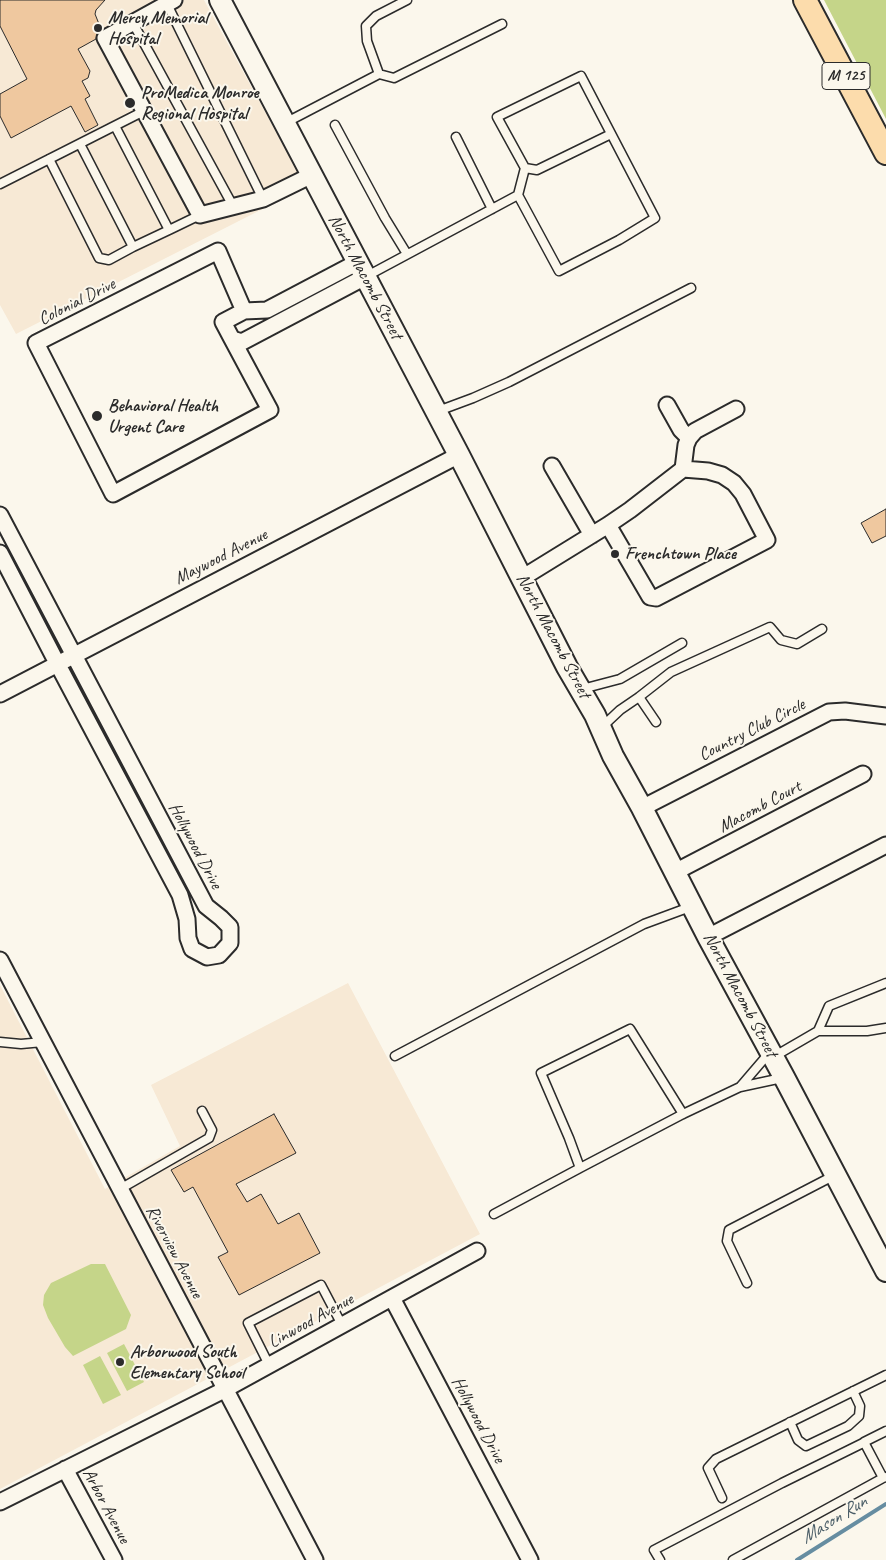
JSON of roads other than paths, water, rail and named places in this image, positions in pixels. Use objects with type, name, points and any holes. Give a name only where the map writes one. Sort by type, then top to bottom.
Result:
[{"type":"main road","name":"M 125","points":[[805,0],[886,153]]},
{"type":"street","name":"North Macomb Street","points":[[220,0],[459,455],[567,667],[601,728],[613,756],[886,1271]]},
{"type":"street","points":[[169,1],[104,38],[200,215],[264,199],[312,175]]},
{"type":"street","name":"Colonial Drive","points":[[244,310],[218,252],[36,343],[113,494],[270,410],[222,322],[244,310],[267,310],[361,270]]},
{"type":"street","points":[[232,339],[242,342],[361,270]]},
{"type":"street","points":[[667,405],[681,430],[689,438]]},
{"type":"street","points":[[522,578],[608,525],[682,469],[689,438],[695,431],[736,409]]},
{"type":"street","name":"Maywood Avenue","points":[[0,694],[459,455]]},
{"type":"street","points":[[552,466],[592,535]]},
{"type":"street","points":[[608,525],[644,589],[650,597],[656,598],[767,540],[744,494],[734,483],[722,475],[708,471],[682,469]]},
{"type":"street","name":"Hollywood Drive","points":[[0,515],[206,906],[230,927],[230,942],[219,955],[207,958],[192,949],[188,938],[187,919],[180,895],[0,553]]},
{"type":"street","name":"Country Club Circle","points":[[642,808],[829,712],[845,711],[886,716]]},
{"type":"street","name":"Macomb Court","points":[[675,872],[863,774]]},
{"type":"street","points":[[708,936],[886,846]]},
{"type":"street","name":"Riverview Avenue","points":[[0,960],[224,1390],[315,1560]]},
{"type":"street","name":"Linwood Avenue","points":[[0,1502],[224,1390],[477,1251]]},
{"type":"street","name":"Hollywood Drive","points":[[392,1298],[530,1560]]},
{"type":"street","name":"Arbor Avenue","points":[[65,1469],[114,1560]]},
{"type":"lane","points":[[379,74],[367,41],[366,26],[376,16],[407,0]]},
{"type":"lane","points":[[169,1],[264,199]]},
{"type":"lane","points":[[133,22],[233,206]]},
{"type":"lane","points":[[285,123],[379,74],[394,78],[502,24]]},
{"type":"lane","points":[[581,76],[611,134],[655,218],[619,240],[559,271],[518,195],[525,168],[497,117],[581,76]]},
{"type":"lane","points":[[0,184],[144,111]]},
{"type":"lane","points":[[336,124],[385,218],[407,254]]},
{"type":"lane","points":[[115,126],[169,230]]},
{"type":"lane","points":[[525,168],[537,170],[611,134]]},
{"type":"lane","points":[[456,137],[492,209]]},
{"type":"lane","points":[[80,144],[133,247]]},
{"type":"lane","points":[[49,159],[99,258],[110,260],[200,215]]},
{"type":"lane","points":[[361,270],[407,254],[518,195]]},
{"type":"lane","points":[[436,412],[509,382],[691,288]]},
{"type":"lane","points":[[601,728],[620,710],[671,672],[770,627],[781,640],[798,644],[822,629]]},
{"type":"lane","points":[[580,690],[620,679],[682,643]]},
{"type":"lane","points":[[639,697],[656,722]]},
{"type":"lane","points":[[395,1056],[644,924],[692,906]]},
{"type":"lane","points":[[818,1030],[829,1006],[886,983]]},
{"type":"lane","points":[[580,1168],[541,1073],[630,1028],[683,1114]]},
{"type":"lane","points":[[740,1086],[771,1055],[818,1030],[867,1031],[886,1028]]},
{"type":"lane","points":[[0,1042],[21,1044],[43,1042]]},
{"type":"lane","points":[[494,1214],[740,1086],[784,1077]]},
{"type":"lane","points":[[120,1189],[209,1138],[212,1130],[202,1111]]},
{"type":"lane","points":[[747,1283],[727,1241],[729,1230],[835,1175]]},
{"type":"lane","points":[[269,1365],[248,1322],[321,1285],[342,1325]]},
{"type":"lane","points":[[722,1498],[708,1468],[716,1459],[886,1375]]},
{"type":"lane","points":[[790,1422],[798,1440],[806,1446],[848,1426],[859,1416],[860,1406],[853,1390]]},
{"type":"lane","points":[[660,1560],[654,1550],[886,1431]]},
{"type":"lane","points":[[733,1560],[885,1478],[865,1442]]},
{"type":"waterway","name":"Mason Run","points":[[797,1560],[886,1504]]},
{"type":"place","name":"Mercy Memorial Hospital","points":[[98,28]]},
{"type":"place","name":"ProMedica Monroe Regional Hospital","points":[[130,103]]},
{"type":"place","name":"Behavioral Health Urgent Care","points":[[97,416]]},
{"type":"place","name":"Frenchtown Place","points":[[615,554]]},
{"type":"place","name":"Arborwood South Elementary School","points":[[120,1362]]}]
